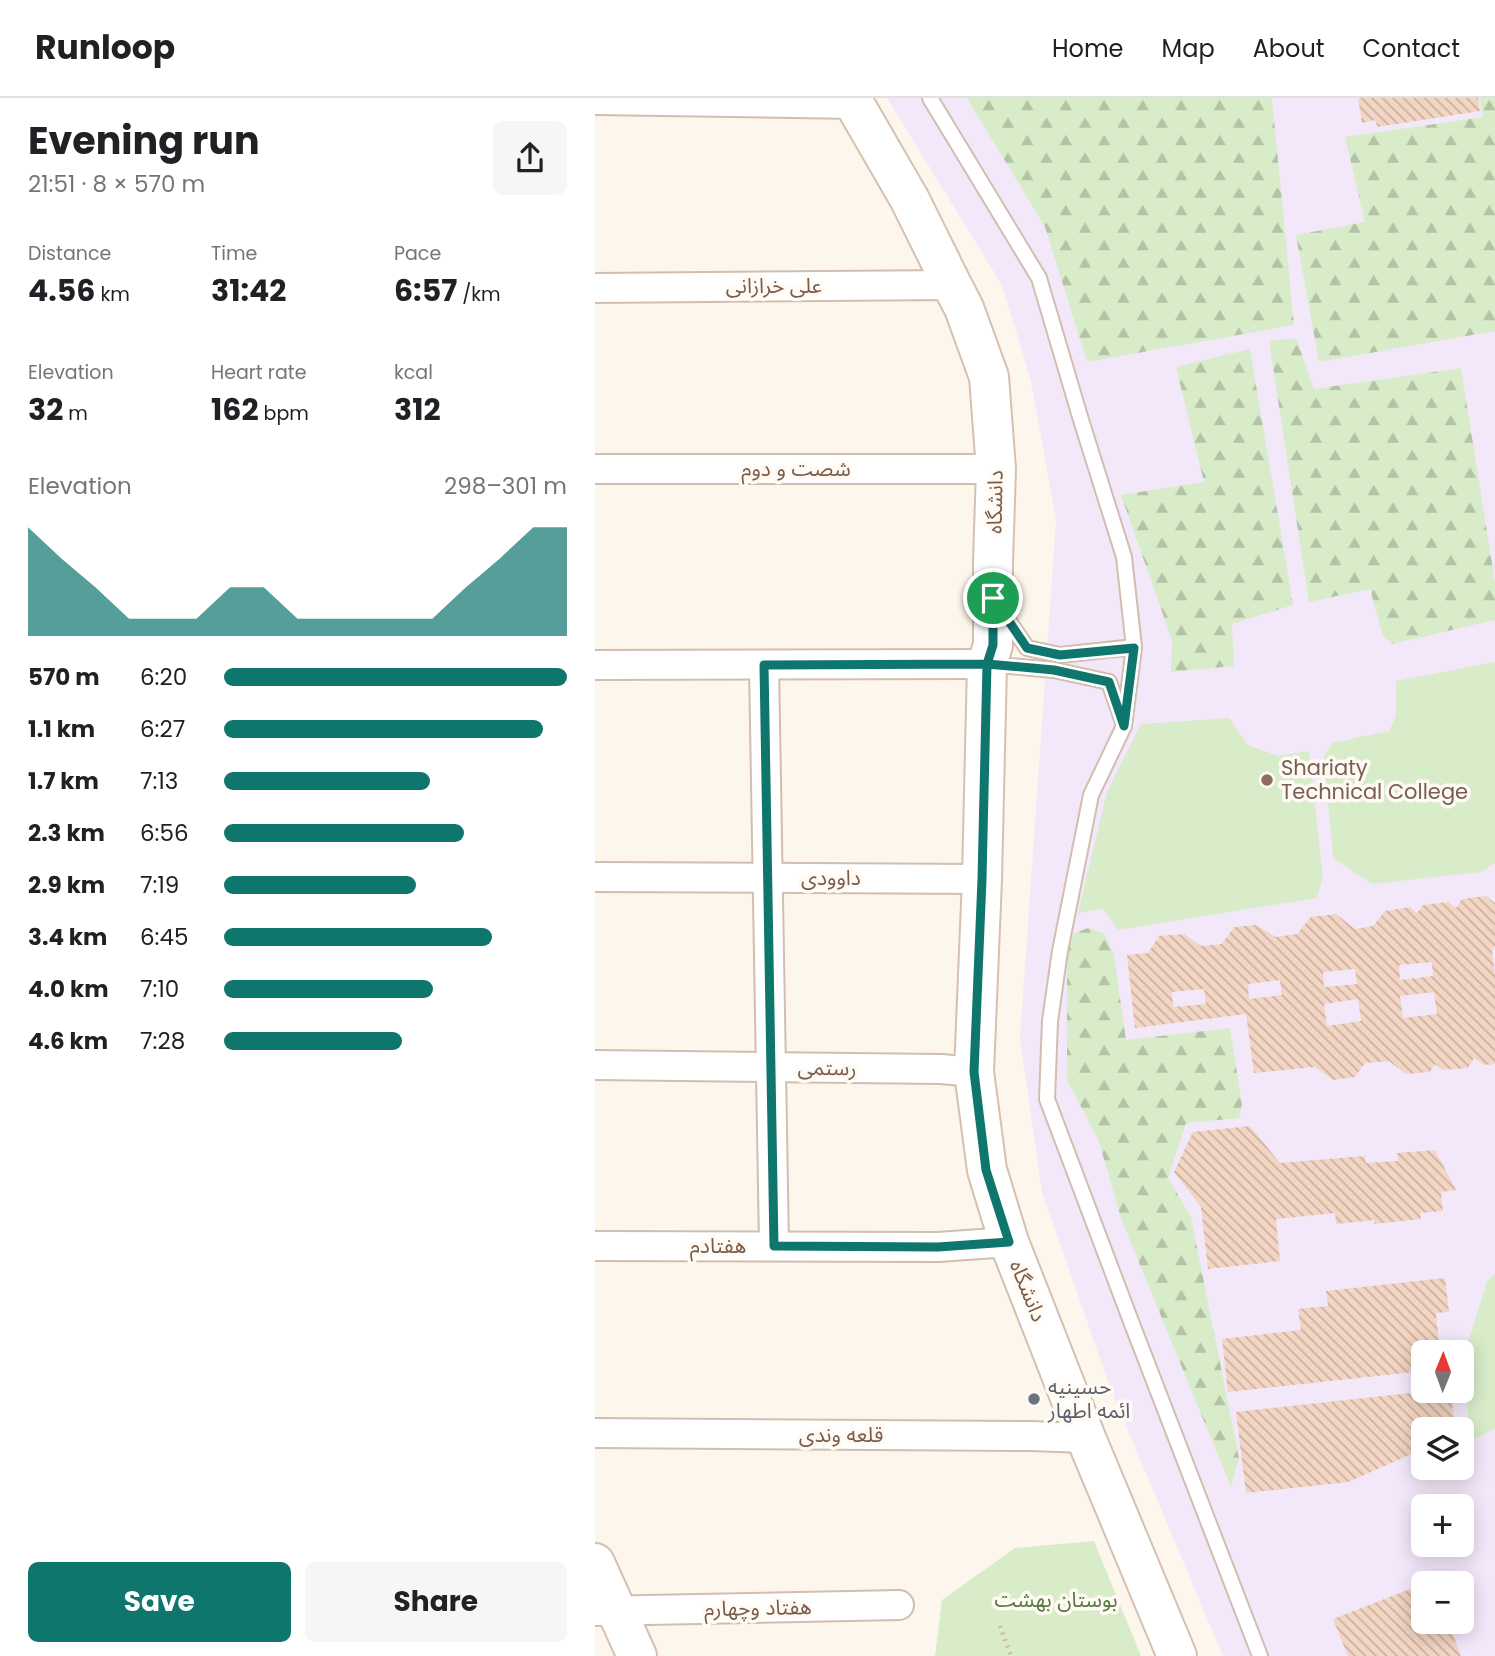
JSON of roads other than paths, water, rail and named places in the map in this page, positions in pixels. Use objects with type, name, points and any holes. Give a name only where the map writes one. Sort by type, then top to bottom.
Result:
[{"type":"street","points":[[595,100],[853,101]]},
{"type":"street","name":"دانشگاه","points":[[853,101],[910,200],[964,308],[989,377],[996,469],[993,645],[987,664],[974,1072],[986,1170],[1009,1242],[1086,1438],[1178,1656]]},
{"type":"street","name":"علی خرازانی","points":[[595,288],[952,285]]},
{"type":"street","name":"شصت و دوم","points":[[595,469],[996,469]]},
{"type":"street","points":[[595,665],[987,664]]},
{"type":"street","points":[[764,665],[774,1246]]},
{"type":"street","name":"داوودی","points":[[595,877],[982,879]]},
{"type":"street","name":"رستمی","points":[[595,1065],[941,1069],[974,1072]]},
{"type":"street","name":"هفتادم","points":[[595,1246],[938,1247],[1009,1242]]},
{"type":"street","name":"قلعه وندی","points":[[595,1433],[1086,1438]]},
{"type":"street","points":[[595,1563],[606,1611],[637,1656]]},
{"type":"street","name":"هفتاد وچهارم","points":[[606,1611],[899,1605]]},
{"type":"lane","points":[[930,98],[1039,278],[1124,557],[1134,648],[1124,726],[1091,795],[1060,951],[1050,1021],[1047,1099],[1260,1656]]},
{"type":"lane","points":[[993,598],[1027,648],[1060,655],[1134,648]]},
{"type":"lane","points":[[987,664],[1054,670],[1109,682],[1124,726]]},
{"type":"place","name":"Shariaty Technical College","points":[[1267,780]]},
{"type":"place","name":"حسینیه ائمه اطهار","points":[[1034,1399]]},
{"type":"park label","name":"بوستان بهشت","points":[[1056,1600]]}]
